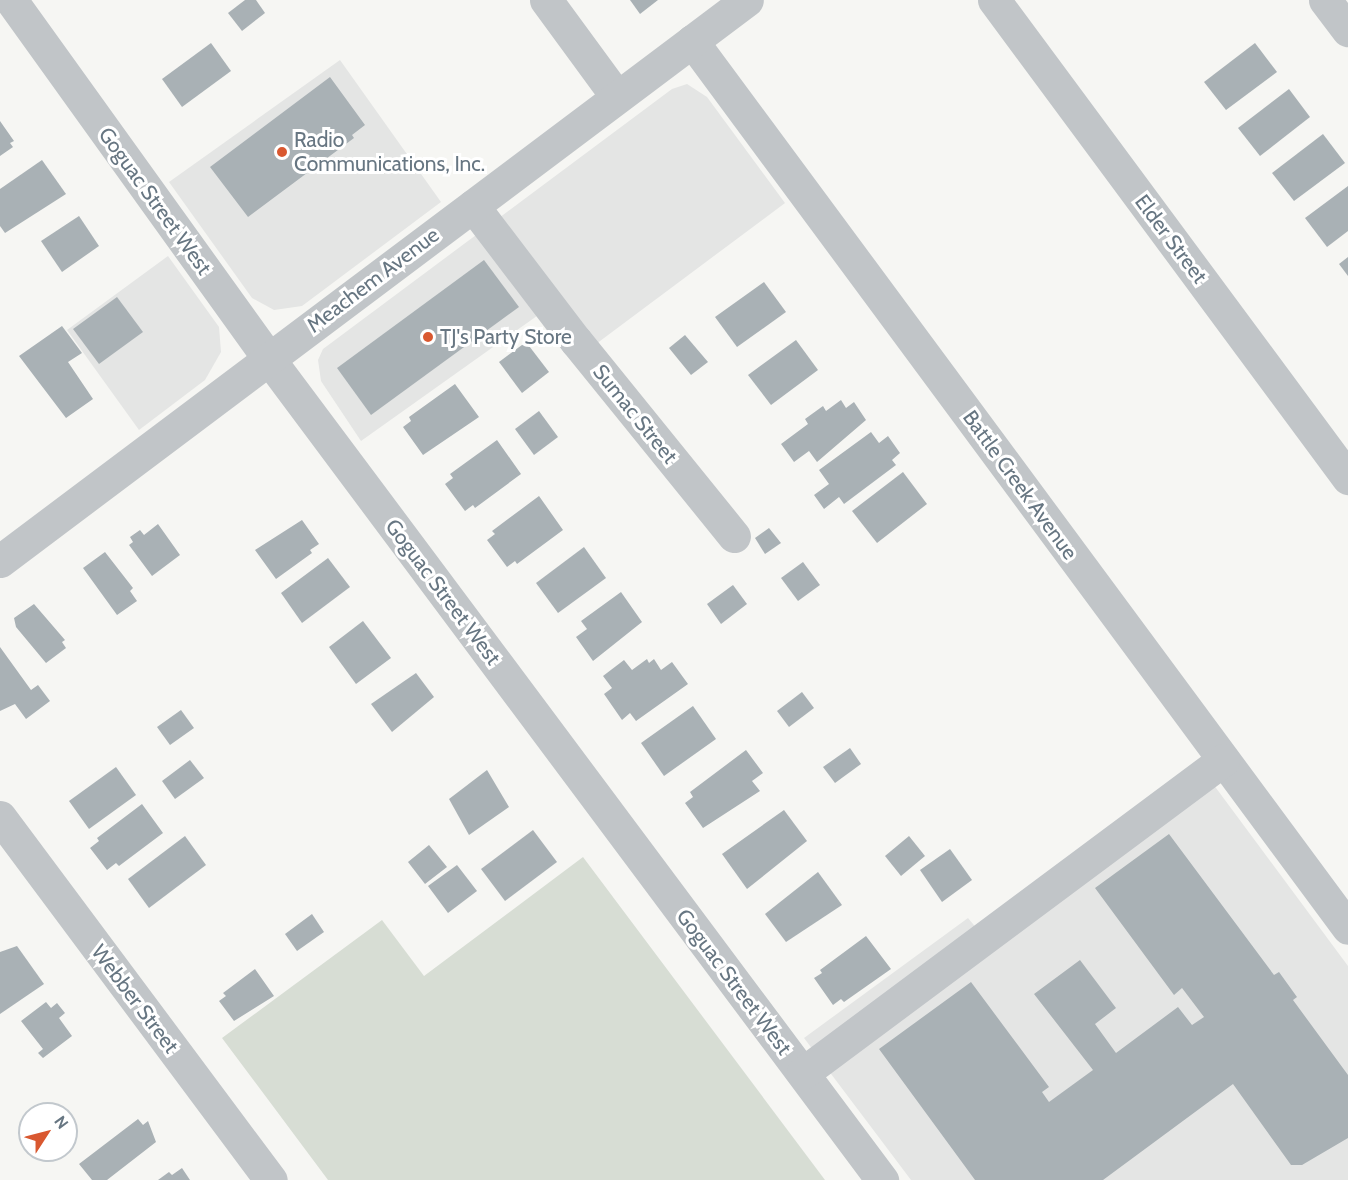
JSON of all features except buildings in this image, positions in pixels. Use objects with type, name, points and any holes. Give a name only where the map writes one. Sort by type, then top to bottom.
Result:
[{"type":"street","name":"Goguac Street West","points":[[11,0],[269,359],[882,1180]]},
{"type":"street","points":[[546,0],[617,97]]},
{"type":"street","name":"Meachem Avenue","points":[[0,561],[747,0]]},
{"type":"street","name":"Elder Street","points":[[993,0],[1348,478]]},
{"type":"street","points":[[1326,0],[1348,30]]},
{"type":"street","name":"Battle Creek Avenue","points":[[692,41],[1348,928]]},
{"type":"street","name":"Sumac Street","points":[[473,206],[576,341],[734,536]]},
{"type":"street","points":[[802,1073],[1223,760]]},
{"type":"street","name":"Webber Street","points":[[0,818],[271,1180]]},
{"type":"shaded area","points":[[340,60],[441,202],[302,306],[274,310],[252,298],[169,182]]},
{"type":"shaded area","points":[[687,84],[707,97],[785,203],[592,347],[558,301],[361,441],[321,381],[318,360],[323,349],[672,89]]},
{"type":"shaded area","points":[[168,256],[219,327],[221,352],[205,380],[139,430],[67,330]]},
{"type":"shaded area","points":[[1199,765],[1348,966],[1348,1180],[911,1180],[804,1038],[968,918],[978,930]]},
{"type":"shaded area","points":[[583,857],[825,1180],[328,1180],[222,1038],[382,920],[424,976]]},
{"type":"place","name":"Radio Communications, Inc.","points":[[282,152]]},
{"type":"place","name":"TJ's Party Store","points":[[428,337]]}]
